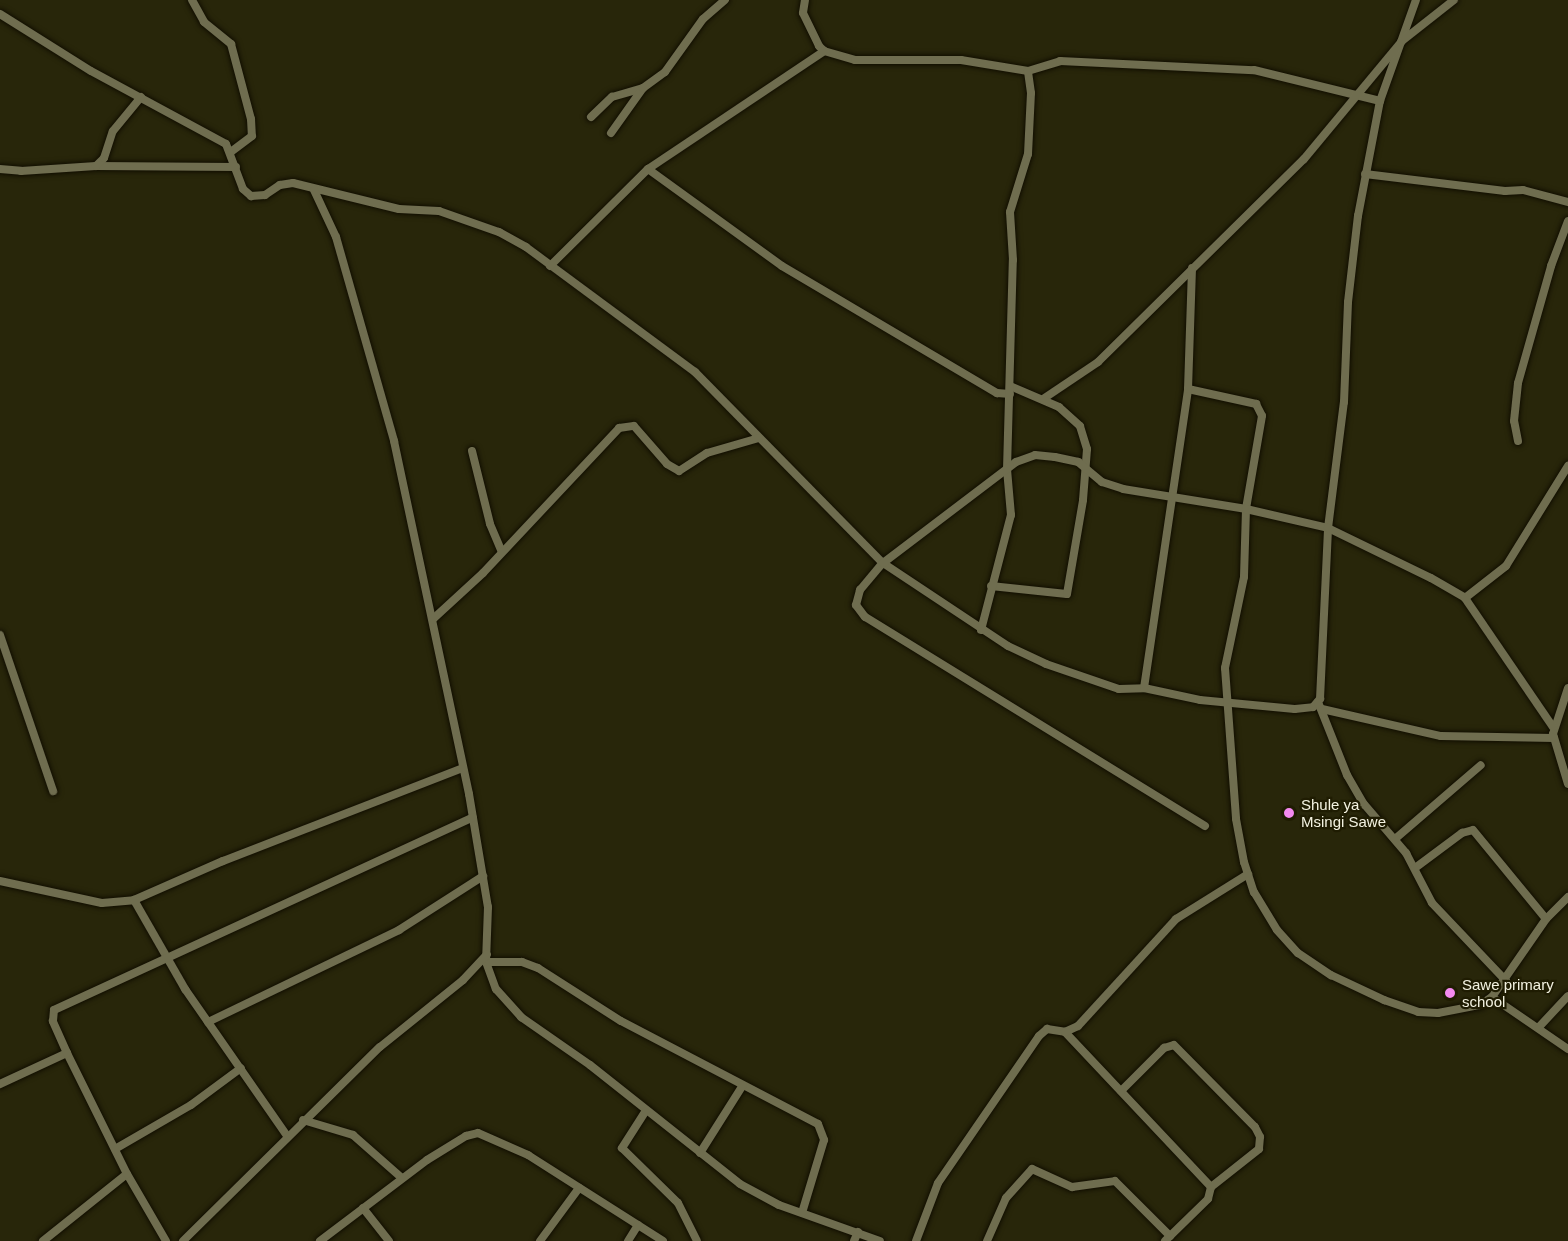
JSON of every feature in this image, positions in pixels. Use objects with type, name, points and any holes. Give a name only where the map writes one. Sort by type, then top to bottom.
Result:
[{"type":"street","points":[[192,0],[204,22],[231,44],[251,119],[249,140],[232,151]]},
{"type":"street","points":[[611,134],[644,88],[665,72],[703,19],[725,0]]},
{"type":"street","points":[[805,0],[803,13],[808,26],[824,51],[855,60],[962,60],[1028,71],[1060,61],[1254,70],[1380,100]]},
{"type":"street","points":[[1416,0],[1380,100],[1365,174],[1348,302],[1340,443],[1328,528],[1320,705],[1347,775],[1364,804],[1395,839],[1415,868],[1432,903],[1506,981]]},
{"type":"street","points":[[1043,399],[1098,362],[1304,159],[1402,41],[1455,0]]},
{"type":"street","points":[[0,14],[141,97],[202,129],[232,151],[243,189],[251,196],[265,195],[286,183],[399,208],[456,216],[499,232],[550,266],[694,372],[883,563],[981,630],[1046,664],[1119,689],[1144,688],[1227,704],[1295,710],[1320,705],[1441,736],[1554,738]]},
{"type":"street","points":[[550,266],[648,168],[824,51]]},
{"type":"street","points":[[981,630],[1011,515],[1007,469],[1010,390],[1010,212],[1028,154],[1031,93],[1028,71]]},
{"type":"street","points":[[591,117],[612,97],[644,88]]},
{"type":"street","points":[[96,166],[104,158],[112,131],[141,97]]},
{"type":"street","points":[[0,169],[21,171],[96,166],[236,167]]},
{"type":"street","points":[[648,168],[782,266],[997,393],[1010,390],[1043,399],[1080,426],[1086,439],[1085,465],[1075,562],[1067,594],[991,586]]},
{"type":"street","points":[[1365,174],[1505,191],[1523,190],[1568,202]]},
{"type":"street","points":[[314,190],[336,237],[394,441],[473,817],[490,929],[487,958],[505,1002],[645,1112],[762,1198],[880,1241]]},
{"type":"street","points":[[1518,441],[1514,421],[1518,383],[1551,266],[1568,221]]},
{"type":"street","points":[[1144,688],[1188,389],[1192,268]]},
{"type":"street","points":[[1188,389],[1256,404],[1260,410],[1246,509],[1246,558],[1225,668],[1236,819],[1248,874],[1277,930],[1298,953],[1330,975],[1418,1012],[1464,1009],[1492,997],[1506,981],[1546,919],[1568,897]]},
{"type":"street","points":[[433,619],[626,425],[634,426],[667,464],[679,471],[701,455],[759,438]]},
{"type":"street","points":[[472,450],[490,524],[502,552]]},
{"type":"street","points":[[1204,826],[866,617],[856,605],[856,597],[883,563],[1007,469],[1035,455],[1085,465],[1112,486],[1246,509],[1328,528],[1465,598],[1553,727]]},
{"type":"street","points":[[1465,598],[1506,566],[1568,466]]},
{"type":"street","points":[[0,635],[53,790]]},
{"type":"street","points":[[1568,688],[1553,727],[1554,738],[1568,784]]},
{"type":"street","points":[[1395,839],[1481,765]]},
{"type":"street","points":[[0,881],[102,903],[134,900],[223,861],[463,768]]},
{"type":"street","points":[[166,1241],[127,1174],[68,1053],[53,1021],[54,1010],[168,961],[473,817]]},
{"type":"street","points":[[1415,868],[1462,833],[1473,830],[1546,919]]},
{"type":"street","points":[[916,1241],[938,1183],[1035,1041],[1047,1029],[1065,1032],[1078,1026],[1176,919],[1248,874]]},
{"type":"street","points":[[208,1022],[399,930],[483,876]]},
{"type":"street","points":[[134,900],[168,961],[287,1136]]},
{"type":"street","points":[[183,1241],[303,1120],[380,1047],[487,958],[522,962],[538,968],[621,1021],[809,1119],[822,1131],[821,1152],[802,1213]]},
{"type":"street","points":[[1539,1027],[1568,996]]},
{"type":"street","points":[[1492,997],[1568,1049]]},
{"type":"street","points":[[1065,1032],[1211,1186]]},
{"type":"street","points":[[987,1241],[1006,1198],[1032,1169],[1072,1187],[1115,1181],[1167,1238],[1208,1199],[1211,1186],[1259,1149],[1260,1137],[1255,1127],[1174,1045],[1164,1048],[1120,1091]]},
{"type":"street","points":[[0,1084],[68,1053]]},
{"type":"street","points":[[115,1149],[191,1105],[242,1068]]},
{"type":"street","points":[[700,1153],[743,1085]]},
{"type":"street","points":[[645,1112],[622,1148],[678,1203],[697,1241]]},
{"type":"street","points":[[303,1120],[353,1135],[402,1178]]},
{"type":"street","points":[[320,1241],[452,1143],[478,1133],[508,1144],[663,1241]]},
{"type":"street","points":[[43,1241],[127,1174]]},
{"type":"street","points":[[540,1241],[579,1188]]},
{"type":"street","points":[[363,1208],[389,1241]]},
{"type":"street","points":[[628,1241],[638,1225]]},
{"type":"street","points":[[854,1241],[858,1232]]},
{"type":"place","name":"Shule ya Msingi Sawe","points":[[1289,813]]},
{"type":"place","name":"Sawe primary school","points":[[1450,993]]}]
